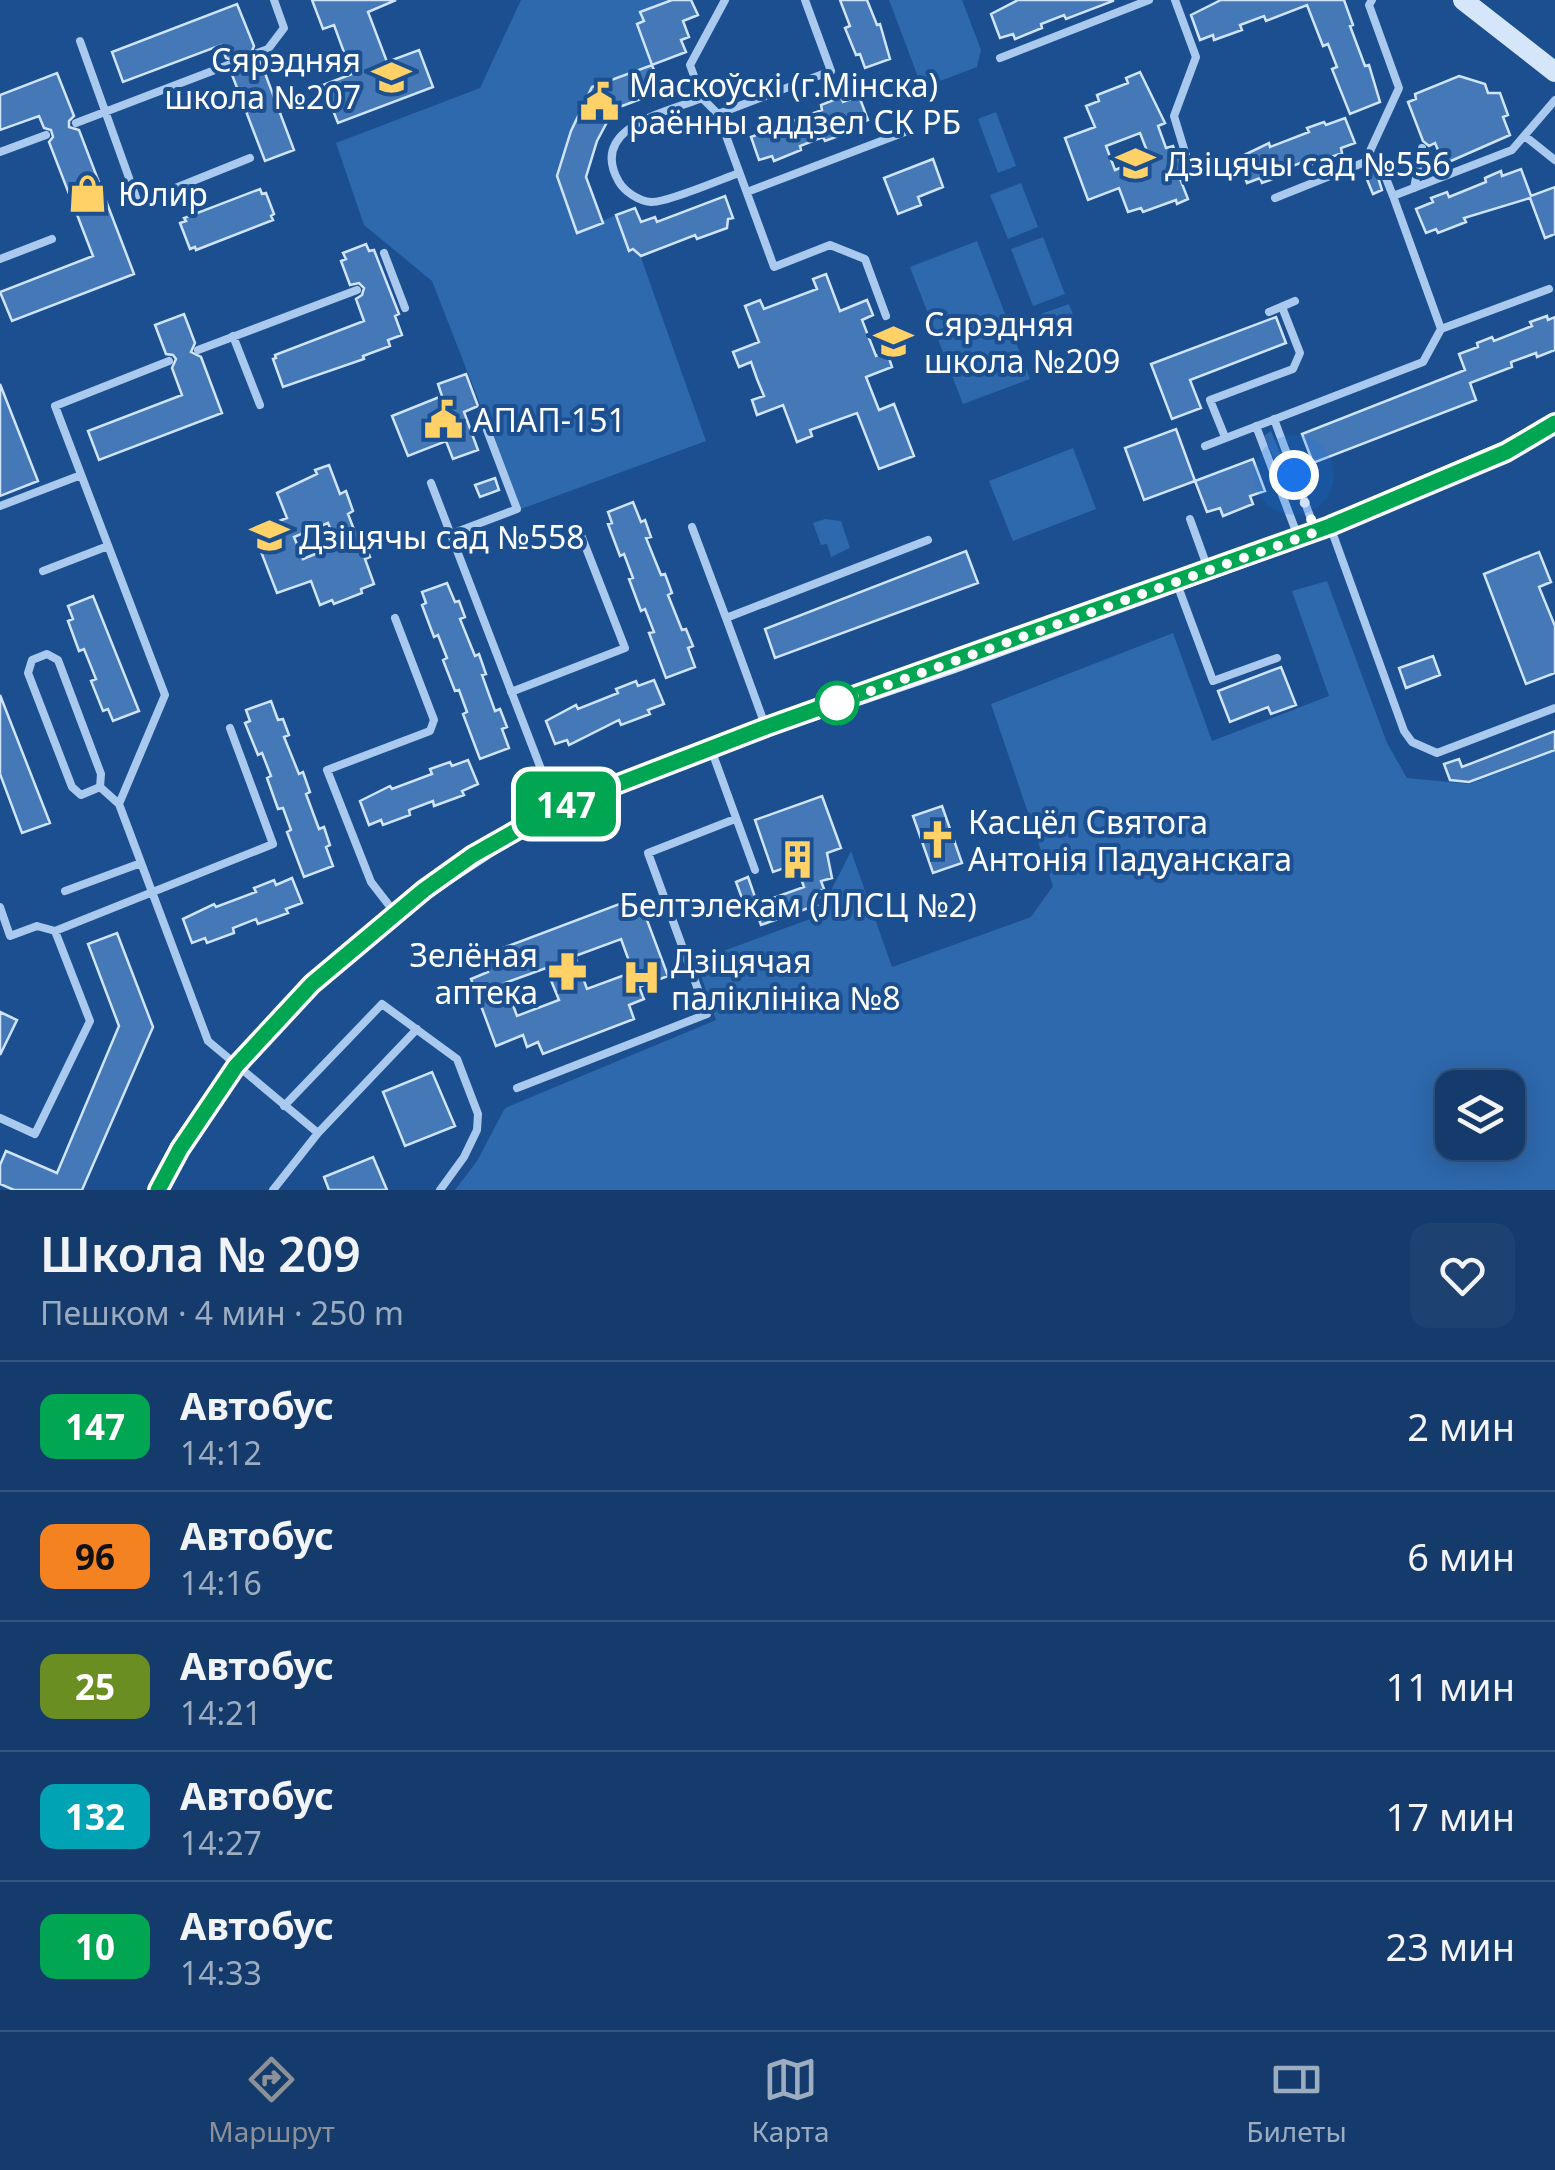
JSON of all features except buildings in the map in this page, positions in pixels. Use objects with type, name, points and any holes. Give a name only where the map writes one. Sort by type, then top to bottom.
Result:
[{"type":"main road","points":[[1463,0],[1555,72]]},
{"type":"main road","points":[[158,1190],[180,1149],[236,1066],[312,984],[395,913],[473,855],[556,808],[766,727],[1314,532],[1506,452],[1555,423]]},
{"type":"lane","points":[[257,54],[268,49],[284,28],[274,0]]},
{"type":"lane","points":[[725,0],[690,65],[702,98],[718,114],[774,267],[830,246],[864,259],[886,316]]},
{"type":"lane","points":[[718,114],[831,70],[805,0]]},
{"type":"lane","points":[[1000,58],[1150,0]]},
{"type":"lane","points":[[1175,0],[1196,57],[1174,116],[1188,162]]},
{"type":"lane","points":[[1276,198],[1365,162],[1399,88],[1369,4],[1372,0]]},
{"type":"lane","points":[[80,41],[138,203],[250,158]]},
{"type":"lane","points":[[76,123],[228,65]]},
{"type":"lane","points":[[702,98],[626,127],[616,144],[613,165],[620,184],[635,197],[653,203],[739,173]]},
{"type":"lane","points":[[1393,196],[1512,150],[1555,100]]},
{"type":"lane","points":[[747,192],[905,132]]},
{"type":"lane","points":[[0,152],[46,134]]},
{"type":"lane","points":[[1526,137],[1555,160]]},
{"type":"lane","points":[[1414,188],[1422,148]]},
{"type":"lane","points":[[1382,168],[1441,329]]},
{"type":"lane","points":[[0,259],[52,239]]},
{"type":"lane","points":[[384,252],[405,308]]},
{"type":"lane","points":[[382,280],[393,276]]},
{"type":"lane","points":[[1205,446],[1422,362],[1441,329],[1549,289]]},
{"type":"lane","points":[[198,350],[357,290]]},
{"type":"lane","points":[[1268,312],[1295,301]]},
{"type":"lane","points":[[1225,438],[1210,400],[1293,369],[1300,353],[1282,306]]},
{"type":"lane","points":[[234,336],[260,405]]},
{"type":"lane","points":[[119,804],[165,695],[56,406],[169,361]]},
{"type":"lane","points":[[1274,419],[1314,532]]},
{"type":"lane","points":[[1256,426],[1314,532],[1412,742],[1437,754],[1555,708]]},
{"type":"lane","points":[[451,534],[517,509],[487,430]]},
{"type":"lane","points":[[0,506],[82,475]]},
{"type":"lane","points":[[431,483],[556,808]]},
{"type":"lane","points":[[1190,519],[1208,569]]},
{"type":"lane","points":[[692,527],[766,727]]},
{"type":"lane","points":[[511,692],[625,648],[581,535]]},
{"type":"lane","points":[[726,618],[928,540]]},
{"type":"lane","points":[[43,571],[108,546]]},
{"type":"lane","points":[[1176,580],[1213,681],[1278,658]]},
{"type":"lane","points":[[395,618],[434,720],[430,731],[327,770],[371,882],[395,913]]},
{"type":"lane","points":[[48,654],[58,660],[101,774],[100,787],[82,795],[72,787],[28,672],[32,660],[48,654]]},
{"type":"lane","points":[[0,908],[10,936],[37,926],[55,931],[273,844],[230,728]]},
{"type":"lane","points":[[710,749],[755,870]]},
{"type":"lane","points":[[100,787],[119,804],[208,1041],[318,1133]]},
{"type":"lane","points":[[517,1088],[708,1014],[648,853],[736,819]]},
{"type":"lane","points":[[65,891],[141,863]]},
{"type":"lane","points":[[0,1118],[36,1134],[90,1021],[55,931]]},
{"type":"lane","points":[[284,1106],[382,1004],[458,1059],[478,1114],[477,1130],[440,1190]]},
{"type":"lane","points":[[273,1190],[318,1133],[416,1030]]},
{"type":"shaded area","points":[[521,0],[672,0],[641,12],[644,21],[637,25],[652,65],[592,88],[571,131],[557,176],[577,232],[616,215],[629,250],[639,252],[706,441],[521,509],[432,281],[364,225],[336,143],[480,88]]},
{"type":"shaded area","points":[[889,0],[962,0],[981,50],[977,67],[932,84],[918,77]]},
{"type":"shaded area","points":[[996,112],[1016,166],[998,173],[978,119]]},
{"type":"shaded area","points":[[1021,183],[1038,227],[1008,239],[990,195]]},
{"type":"shaded area","points":[[1043,237],[1065,294],[1033,306],[1011,249]]},
{"type":"shaded area","points":[[977,241],[1030,379],[963,404],[910,267]]},
{"type":"shaded area","points":[[1069,304],[1075,320],[1047,330],[1041,314]]},
{"type":"shaded area","points":[[1271,431],[1288,472],[1282,477],[1264,436]]},
{"type":"shaded area","points":[[1073,448],[1096,509],[1013,541],[989,481]]},
{"type":"shaded area","points":[[825,519],[841,521],[850,548],[831,557],[827,544],[821,545],[813,523]]},
{"type":"shaded area","points":[[1327,581],[1387,743],[1407,778],[1469,784],[1555,751],[1555,1190],[455,1190],[477,1161],[505,1108],[716,1020],[696,961],[818,916],[851,851],[892,967],[1031,917],[1053,886],[991,704],[1173,633],[1212,741],[1329,696],[1292,591]]},
{"type":"bus line","name":"147","points":[[158,1190],[203,1112],[236,1066],[312,984],[424,890],[473,855],[556,808],[766,727],[1330,526],[1506,452],[1555,423]]},
{"type":"place","name":"Сярэдняя школа №207","points":[[391,77]]},
{"type":"place","name":"Маскоўскі (г.Мінска) раённы аддзел СК РБ","points":[[599,102]]},
{"type":"place","name":"Дзіцячы сад №556","points":[[1135,163]]},
{"type":"place","name":"Юлир","points":[[88,193]]},
{"type":"place","name":"Сярэдняя школа №209","points":[[894,341]]},
{"type":"place","name":"АПАП-151","points":[[443,419]]},
{"type":"place","name":"Дзіцячы сад №558","points":[[269,536]]},
{"type":"place","name":"Касцёл Святога Антонія Падуанскага","points":[[938,839]]},
{"type":"place","name":"Белтэлекам (ЛЛСЦ №2)","points":[[798,859]]},
{"type":"place","name":"Зелёная аптека","points":[[568,972]]},
{"type":"place","name":"Дзіцячая паліклініка №8","points":[[641,978]]},
{"type":"route","points":[[837,703],[1316,532],[1294,475]]}]
